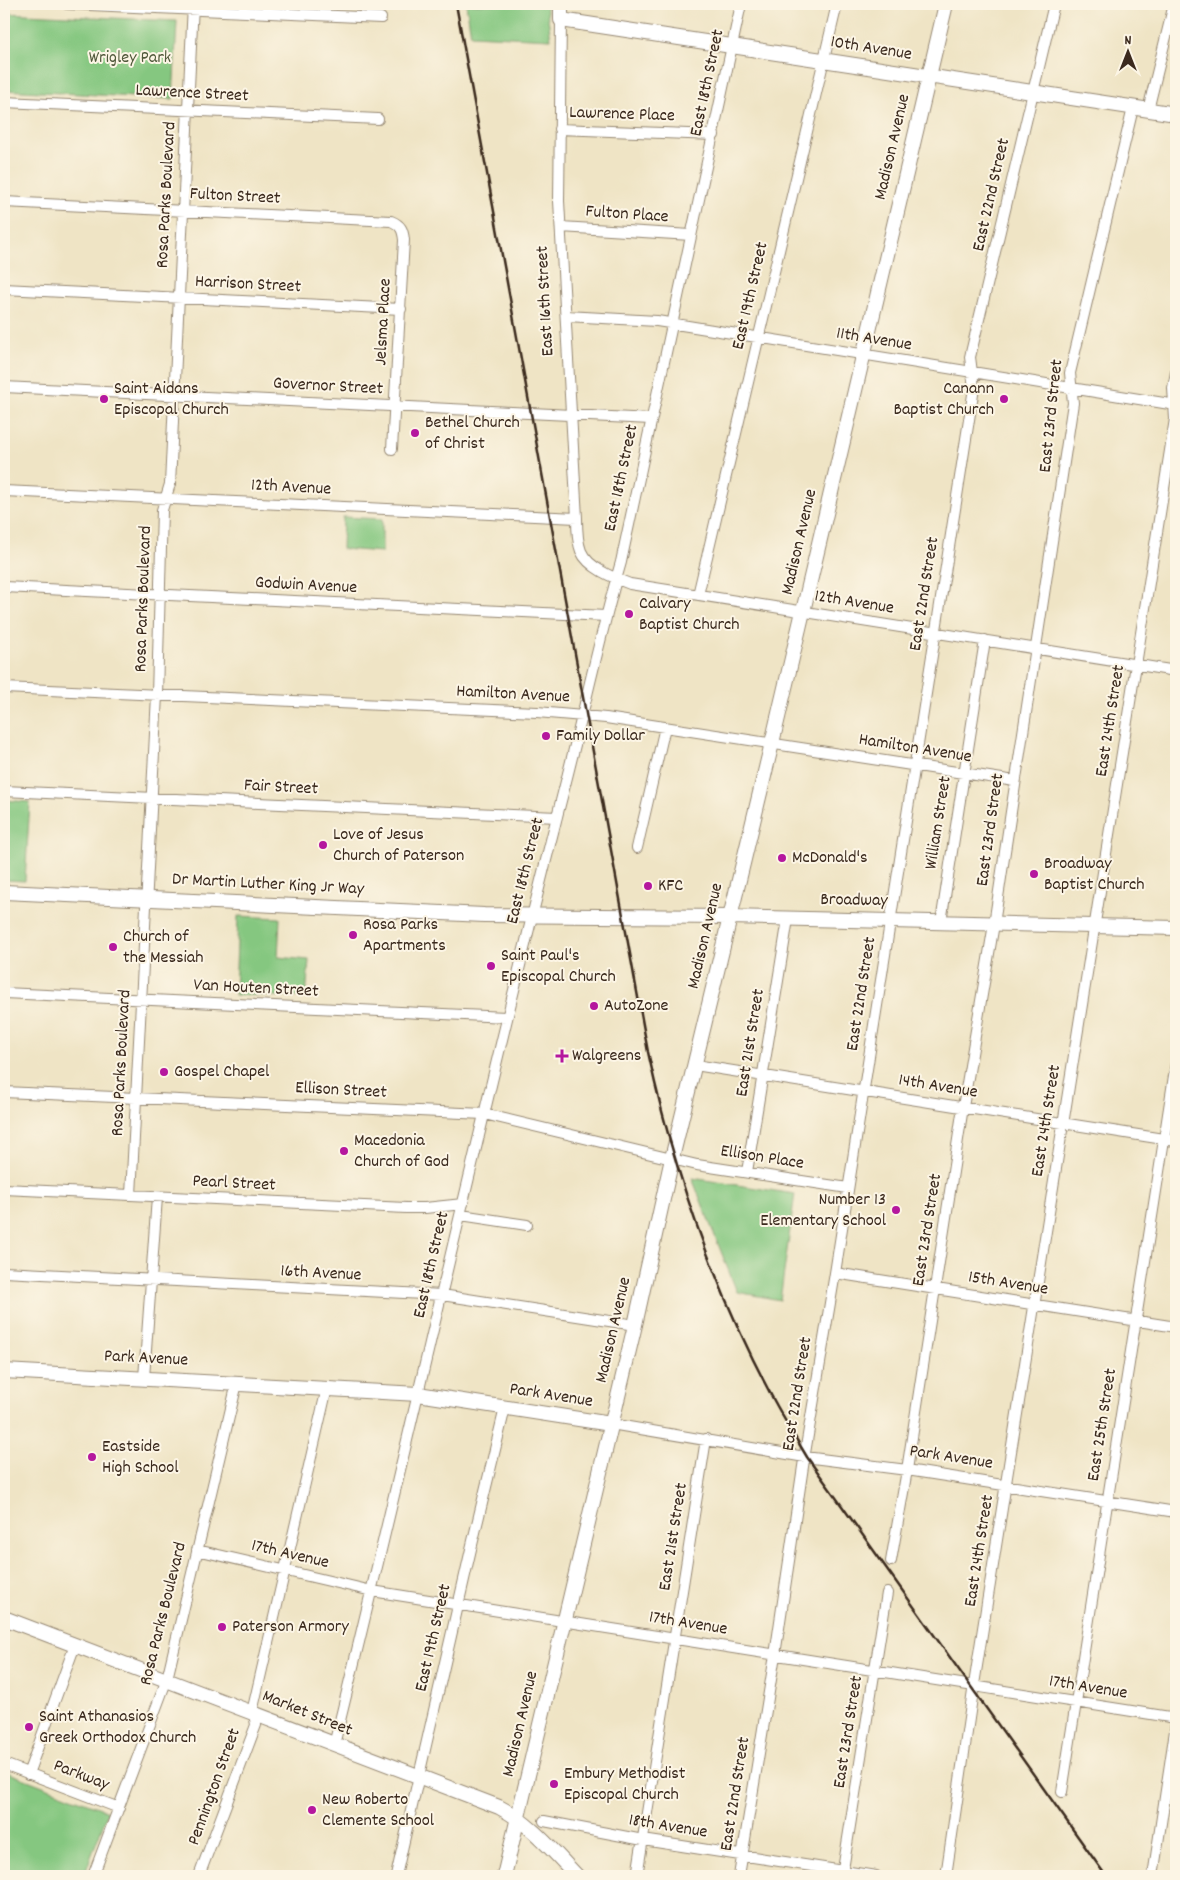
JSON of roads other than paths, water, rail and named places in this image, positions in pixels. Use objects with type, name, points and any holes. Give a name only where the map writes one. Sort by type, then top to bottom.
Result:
[{"type":"main road","name":"East 16th Street","points":[[561,4],[561,20]]},
{"type":"main road","name":"Madison Avenue","points":[[504,1876],[946,4]]},
{"type":"main road","name":"10th Avenue","points":[[561,20],[1176,114]]},
{"type":"main road","name":"Dr Martin Luther King Jr Way","points":[[4,892],[532,915]]},
{"type":"main road","name":"Broadway","points":[[532,915],[1176,928]]},
{"type":"main road","name":"Park Avenue","points":[[4,1370],[418,1394],[611,1424]]},
{"type":"main road","name":"Market Street","points":[[4,1618],[498,1807],[518,1818],[530,1828],[577,1876]]},
{"type":"street","points":[[67,4],[193,6],[381,18]]},
{"type":"street","name":"East 18th Street","points":[[334,1745],[372,1591],[506,1018],[616,579],[741,4]]},
{"type":"street","name":"East 19th Street","points":[[698,595],[837,4]]},
{"type":"street","name":"East 22nd Street","points":[[739,1876],[974,388],[970,357],[1054,4]]},
{"type":"street","points":[[1148,110],[1174,4]]},
{"type":"street","name":"Rosa Parks Boulevard","points":[[131,1195],[157,695],[162,510],[170,484],[193,6]]},
{"type":"street","name":"East 16th Street","points":[[561,20],[559,201],[578,541],[584,558],[616,579]]},
{"type":"street","name":"Lawrence Street","points":[[4,102],[378,119]]},
{"type":"street","name":"East 23rd Street","points":[[891,1560],[994,924],[1074,402],[1070,373],[1133,108]]},
{"type":"street","name":"Lawrence Place","points":[[559,129],[714,135]]},
{"type":"street","name":"Fulton Street","points":[[4,202],[374,220]]},
{"type":"street","name":"Jelsma Place","points":[[374,220],[399,225],[403,231],[404,240],[392,449]]},
{"type":"street","name":"Fulton Place","points":[[561,227],[691,235]]},
{"type":"street","name":"Harrison Street","points":[[4,288],[401,309]]},
{"type":"street","name":"11th Avenue","points":[[566,316],[657,321],[1175,404]]},
{"type":"street","name":"East 24th Street","points":[[946,1876],[974,1687],[1175,419],[1173,388],[1176,372]]},
{"type":"street","name":"Governor Street","points":[[4,387],[651,419]]},
{"type":"street","name":"12th Avenue","points":[[4,491],[577,518]]},
{"type":"street","name":"12th Avenue","points":[[616,579],[630,584],[1176,671]]},
{"type":"street","name":"Godwin Avenue","points":[[4,587],[606,616]]},
{"type":"street","name":"William Street","points":[[941,922],[985,640]]},
{"type":"street","name":"Hamilton Avenue","points":[[4,688],[537,712],[582,716],[666,727],[1015,781]]},
{"type":"street","points":[[637,848],[666,727]]},
{"type":"street","name":"Fair Street","points":[[4,791],[556,818]]},
{"type":"street","name":"East 21st Street","points":[[747,1172],[788,919]]},
{"type":"street","name":"Van Houten Street","points":[[4,993],[506,1018]]},
{"type":"street","name":"East 25th Street","points":[[1062,1792],[1176,1063]]},
{"type":"street","name":"14th Avenue","points":[[695,1065],[1176,1141]]},
{"type":"street","name":"Ellison Street","points":[[4,1092],[484,1114],[672,1159]]},
{"type":"street","name":"Ellison Place","points":[[672,1159],[848,1188]]},
{"type":"street","name":"Pearl Street","points":[[4,1189],[462,1209]]},
{"type":"street","points":[[144,1378],[157,1197]]},
{"type":"street","points":[[462,1209],[527,1225]]},
{"type":"street","name":"16th Avenue","points":[[4,1272],[442,1295],[635,1326]]},
{"type":"street","name":"15th Avenue","points":[[835,1273],[1176,1327]]},
{"type":"street","name":"Rosa Parks Boulevard","points":[[93,1876],[166,1680],[237,1383]]},
{"type":"street","name":"Pennington Street","points":[[199,1876],[256,1725],[253,1712],[327,1388]]},
{"type":"street","name":"East 19th Street","points":[[396,1876],[505,1408]]},
{"type":"street","name":"Park Avenue","points":[[611,1424],[804,1456],[1176,1512]]},
{"type":"street","name":"East 21st Street","points":[[637,1876],[706,1439]]},
{"type":"street","name":"17th Avenue","points":[[197,1550],[372,1591],[1176,1718]]},
{"type":"street","name":"East 23rd Street","points":[[843,1874],[886,1593]]},
{"type":"street","points":[[28,1774],[75,1645]]},
{"type":"street","points":[[1152,1876],[1176,1724]]},
{"type":"street","name":"Parkway","points":[[4,1764],[119,1808]]},
{"type":"street","name":"18th Avenue","points":[[544,1822],[843,1874],[876,1876]]},
{"type":"railway","points":[[456,4],[648,1052],[670,1139],[697,1225],[713,1268],[749,1351],[778,1408],[807,1457],[1106,1876]]},
{"type":"place","name":"Saint Aidans Episcopal Church","points":[[104,399]]},
{"type":"place","name":"Canann Baptist Church","points":[[1004,399]]},
{"type":"place","name":"Bethel Church of Christ","points":[[415,433]]},
{"type":"place","name":"Calvary Baptist Church","points":[[629,614]]},
{"type":"place","name":"Family Dollar","points":[[546,736]]},
{"type":"place","name":"Love of Jesus Church of Paterson","points":[[323,845]]},
{"type":"place","name":"McDonald's","points":[[782,858]]},
{"type":"place","name":"Broadway Baptist Church","points":[[1034,874]]},
{"type":"place","name":"KFC","points":[[648,886]]},
{"type":"place","name":"Rosa Parks Apartments","points":[[353,935]]},
{"type":"place","name":"Church of the Messiah","points":[[113,947]]},
{"type":"place","name":"Saint Paul's Episcopal Church","points":[[491,966]]},
{"type":"place","name":"AutoZone","points":[[594,1006]]},
{"type":"place","name":"Walgreens","points":[[562,1056]]},
{"type":"place","name":"Gospel Chapel","points":[[164,1072]]},
{"type":"place","name":"Macedonia Church of God","points":[[344,1151]]},
{"type":"place","name":"Number 13 Elementary School","points":[[896,1210]]},
{"type":"place","name":"Eastside High School","points":[[92,1457]]},
{"type":"place","name":"Paterson Armory","points":[[222,1627]]},
{"type":"place","name":"Saint Athanasios Greek Orthodox Church","points":[[29,1727]]},
{"type":"place","name":"Embury Methodist Episcopal Church","points":[[554,1784]]},
{"type":"place","name":"New Roberto Clemente School","points":[[312,1810]]},
{"type":"park label","name":"Wrigley Park","points":[[130,58]]}]
